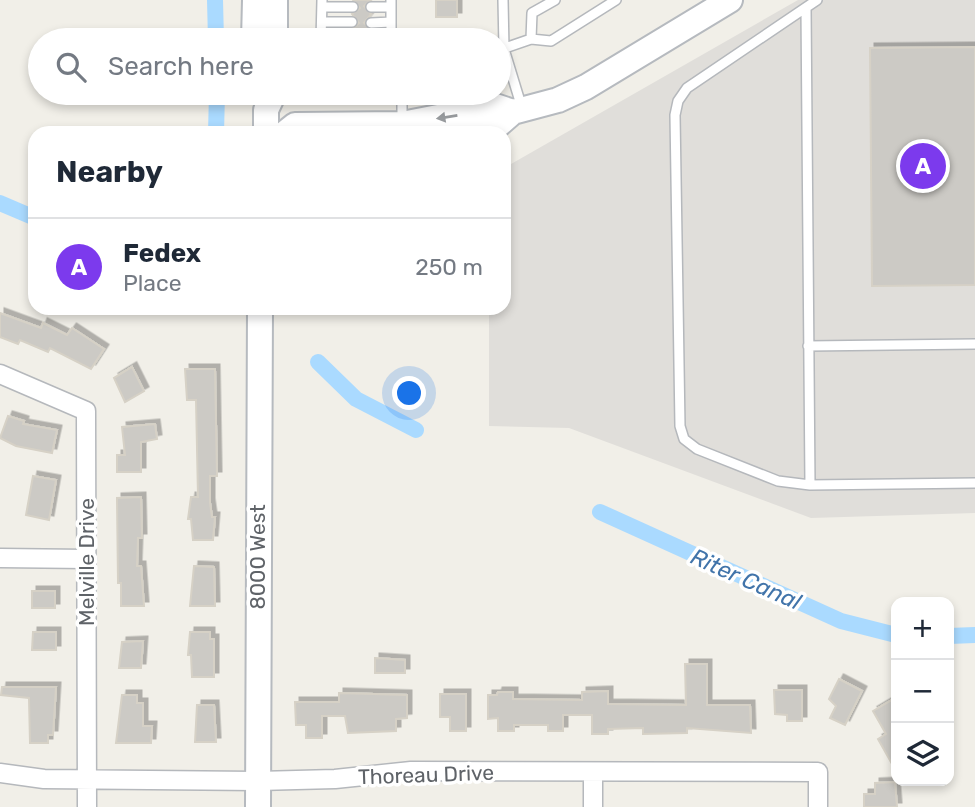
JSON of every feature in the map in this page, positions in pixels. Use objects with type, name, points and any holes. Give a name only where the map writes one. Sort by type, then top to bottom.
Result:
[{"type":"street","points":[[254,28],[255,0]]},
{"type":"street","points":[[275,0],[275,28]]},
{"type":"street","points":[[493,126],[518,111],[558,100],[586,87],[730,0]]},
{"type":"street","points":[[294,126],[402,124],[495,106],[518,111]]},
{"type":"street","name":"8000 West","points":[[258,807],[260,315]]},
{"type":"street","name":"Melville Drive","points":[[0,374],[86,411],[87,807]]},
{"type":"street","points":[[0,558],[87,559]]},
{"type":"street","name":"Thoreau Drive","points":[[0,773],[44,779],[258,781],[319,780],[411,771],[818,772],[818,807]]},
{"type":"street","points":[[593,772],[593,807]]},
{"type":"lane","points":[[502,28],[503,0]]},
{"type":"lane","points":[[531,39],[532,13],[555,0]]},
{"type":"lane","points":[[511,46],[531,39],[551,41],[616,0]]},
{"type":"lane","points":[[817,0],[687,88],[678,101],[675,115],[680,426],[684,439],[696,449],[751,473],[778,481],[810,485],[975,483]]},
{"type":"lane","points":[[321,28],[322,3],[353,7]]},
{"type":"lane","points":[[371,7],[391,3],[391,28]]},
{"type":"lane","points":[[806,8],[810,485]]},
{"type":"lane","points":[[321,22],[352,22]]},
{"type":"lane","points":[[371,23],[391,22]]},
{"type":"lane","points":[[511,86],[518,111]]},
{"type":"lane","points":[[402,105],[402,124]]},
{"type":"lane","points":[[808,346],[975,344]]},
{"type":"shaded area","points":[[798,0],[975,0],[975,513],[811,518],[569,428],[489,426],[489,315],[511,315],[511,164]]},
{"type":"building","points":[[353,0],[371,0],[364,6],[371,14],[364,23],[369,28],[353,28],[359,23],[352,14],[360,8]]},
{"type":"building","points":[[436,0],[457,0],[457,17],[436,17]]},
{"type":"building","points":[[975,47],[975,285],[872,286],[870,48]]},
{"type":"building","points":[[0,313],[41,328],[43,323],[67,335],[72,328],[104,349],[91,369],[50,348],[48,352],[20,340],[18,344],[0,337]]},
{"type":"building","points":[[132,367],[144,391],[125,402],[114,378]]},
{"type":"building","points":[[185,369],[215,369],[217,476],[210,476],[210,503],[212,517],[215,517],[213,540],[193,540],[191,519],[188,519],[191,497],[198,497],[196,400],[187,400]]},
{"type":"building","points":[[8,416],[24,421],[23,424],[57,430],[52,453],[16,446],[0,438]]},
{"type":"building","points":[[155,424],[157,439],[141,442],[141,472],[117,472],[117,455],[125,455],[122,427]]},
{"type":"building","points":[[33,476],[56,480],[49,520],[26,515]]},
{"type":"building","points":[[141,497],[142,538],[138,538],[137,566],[141,566],[144,606],[121,606],[121,583],[118,583],[117,498]]},
{"type":"building","points":[[194,566],[214,567],[215,606],[190,606]]},
{"type":"building","points":[[32,591],[55,591],[55,608],[32,608]]},
{"type":"building","points":[[33,632],[56,632],[56,650],[32,650]]},
{"type":"building","points":[[190,632],[210,632],[210,639],[214,639],[214,677],[192,677],[191,655],[188,655]]},
{"type":"building","points":[[143,641],[141,668],[119,668],[122,642]]},
{"type":"building","points":[[375,658],[405,660],[405,673],[375,673]]},
{"type":"building","points":[[685,664],[707,664],[707,705],[750,705],[751,733],[687,728],[687,733],[643,734],[643,728],[608,729],[608,734],[592,734],[592,715],[563,715],[563,731],[548,731],[548,725],[514,725],[514,731],[498,731],[498,718],[488,719],[488,695],[497,695],[498,692],[513,692],[513,699],[582,700],[582,692],[608,691],[608,704],[686,705]]},
{"type":"building","points":[[839,679],[862,691],[845,725],[830,718],[836,706],[829,699]]},
{"type":"building","points":[[2,687],[56,687],[53,735],[48,735],[48,743],[30,743],[29,698],[1,695]]},
{"type":"building","points":[[774,690],[802,690],[802,721],[787,721],[787,715],[775,714]]},
{"type":"building","points":[[339,693],[407,695],[407,718],[396,719],[396,731],[348,733],[345,716],[322,716],[322,738],[306,738],[306,725],[296,725],[295,702],[339,702]]},
{"type":"building","points":[[440,694],[466,694],[466,731],[450,731],[450,717],[440,717]]},
{"type":"building","points":[[122,695],[137,695],[137,703],[143,703],[143,726],[152,726],[151,743],[116,743]]},
{"type":"building","points":[[891,701],[891,762],[878,739],[886,734],[873,711]]},
{"type":"building","points":[[197,705],[214,705],[216,742],[195,742]]},
{"type":"building","points":[[891,782],[891,786],[895,786],[897,807],[864,807],[864,794],[875,794],[875,783]]},
{"type":"waterway","points":[[215,0],[216,28]]},
{"type":"waterway","points":[[216,126],[217,105]]},
{"type":"waterway","name":"Riter Canal","points":[[0,203],[28,215]]},
{"type":"waterway","name":"Riter Canal","points":[[318,362],[356,399],[416,430]]},
{"type":"waterway","name":"Riter Canal","points":[[600,512],[841,621],[891,634]]},
{"type":"waterway","name":"Riter Canal","points":[[954,636],[975,635]]},
{"type":"place","name":"Fedex","points":[[923,166]]}]
